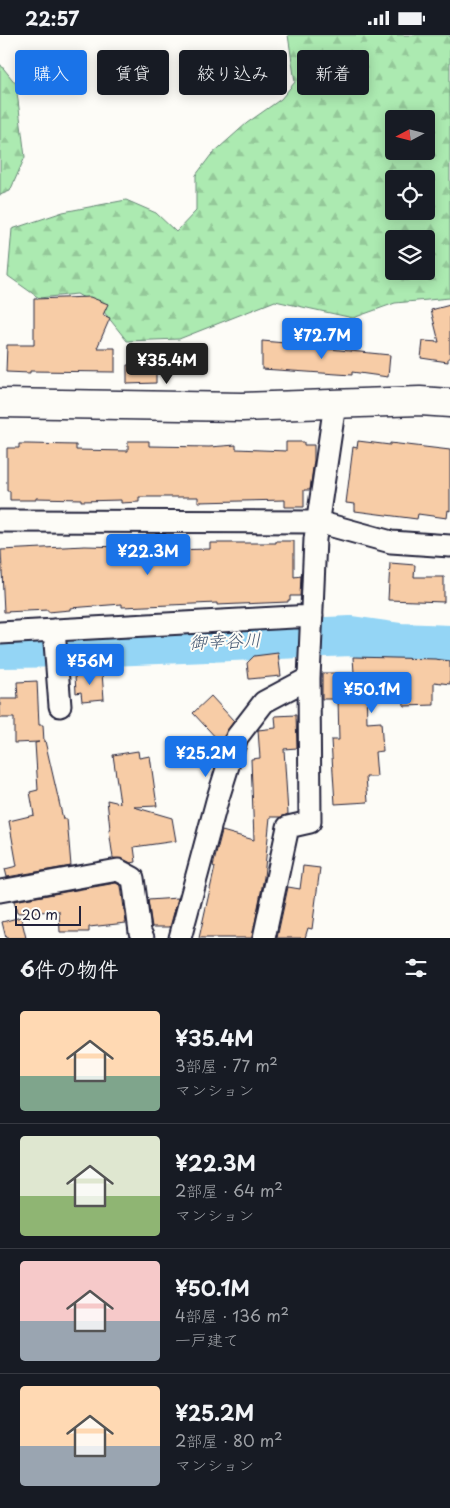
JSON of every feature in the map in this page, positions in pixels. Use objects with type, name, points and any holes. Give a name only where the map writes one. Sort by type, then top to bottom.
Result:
[{"type":"street","points":[[0,403],[242,407],[420,401],[450,403]]},
{"type":"street","points":[[264,938],[288,827],[310,822],[309,678],[315,539],[334,404]]},
{"type":"street","points":[[0,521],[318,522],[391,542],[450,546]]},
{"type":"street","points":[[0,633],[54,633],[311,622]]},
{"type":"street","points":[[54,633],[60,706]]},
{"type":"street","points":[[180,938],[217,801],[237,737],[264,702],[309,678]]},
{"type":"street","points":[[0,891],[118,870],[133,878],[142,938]]},
{"type":"green space","points":[[288,35],[450,35],[450,298],[395,303],[353,318],[275,301],[179,339],[127,341],[100,307],[77,294],[39,298],[8,276],[12,229],[63,212],[126,200],[156,213],[176,232],[196,211],[196,175],[211,155],[247,123],[284,95],[287,95],[287,92],[295,82]]},
{"type":"green space","points":[[0,64],[15,83],[15,95],[17,95],[25,157],[10,191],[0,195]]},
{"type":"building","points":[[90,297],[108,304],[103,315],[110,318],[97,348],[115,348],[115,372],[6,372],[7,345],[34,345],[34,299]]},
{"type":"building","points":[[450,305],[450,358],[448,358],[448,362],[421,358],[423,341],[439,342],[431,310]]},
{"type":"building","points":[[262,341],[390,355],[388,377],[352,372],[352,375],[262,369]]},
{"type":"building","points":[[127,365],[156,365],[156,383],[127,384]]},
{"type":"building","points":[[128,441],[149,441],[149,446],[209,447],[236,445],[236,449],[286,451],[286,442],[304,442],[304,445],[314,445],[310,490],[304,490],[304,507],[285,507],[285,500],[198,502],[198,497],[139,497],[139,502],[121,503],[121,500],[81,501],[81,499],[36,498],[36,500],[10,500],[10,491],[7,491],[7,448],[19,448],[19,444],[76,445],[76,450],[128,451]]},
{"type":"building","points":[[358,441],[450,450],[450,511],[448,510],[447,518],[418,514],[417,519],[355,511],[355,504],[346,503],[353,447],[357,448]]},
{"type":"building","points":[[276,541],[294,541],[294,577],[301,576],[300,596],[290,596],[288,602],[122,607],[122,604],[70,608],[70,610],[48,612],[48,610],[4,612],[1,550],[85,546],[168,548],[168,550],[210,549],[210,543],[276,543]]},
{"type":"building","points":[[390,563],[415,565],[414,577],[444,577],[444,602],[388,600]]},
{"type":"building","points":[[278,653],[281,676],[249,679],[247,663],[254,656]]},
{"type":"building","points":[[353,657],[450,661],[450,684],[434,682],[434,705],[404,706],[403,686],[366,685],[367,723],[381,722],[383,751],[375,752],[377,777],[366,777],[368,802],[335,804],[331,740],[339,740],[338,699],[322,699],[322,673],[354,673]]},
{"type":"building","points":[[102,673],[104,699],[82,701],[81,692],[76,693],[75,675]]},
{"type":"building","points":[[37,681],[39,725],[43,725],[44,742],[63,819],[67,819],[71,866],[7,877],[5,869],[17,866],[9,821],[34,815],[30,792],[38,790],[35,743],[39,742],[14,743],[14,718],[0,718],[0,699],[18,699],[17,682]]},
{"type":"building","points":[[211,696],[234,721],[219,741],[193,713]]},
{"type":"building","points":[[296,715],[297,748],[284,749],[288,814],[281,817],[270,817],[264,877],[252,938],[199,938],[222,831],[254,840],[251,759],[260,758],[258,730],[276,728],[275,716]]},
{"type":"building","points":[[138,751],[139,758],[150,756],[157,806],[134,807],[172,818],[176,841],[134,847],[136,862],[131,863],[123,859],[113,858],[107,800],[120,803],[113,755]]},
{"type":"building","points":[[303,866],[320,868],[312,929],[308,928],[305,938],[277,938],[288,887],[300,889]]},
{"type":"building","points":[[116,883],[121,886],[126,923],[89,927],[89,932],[60,932],[59,911],[17,913],[14,901]]},
{"type":"building","points":[[178,898],[170,927],[152,927],[148,900]]},
{"type":"building","points":[[21,917],[26,938],[6,938],[2,922]]},
{"type":"waterway","name":"御幸谷川","points":[[0,648],[86,647],[351,636],[400,643],[450,645]]}]
